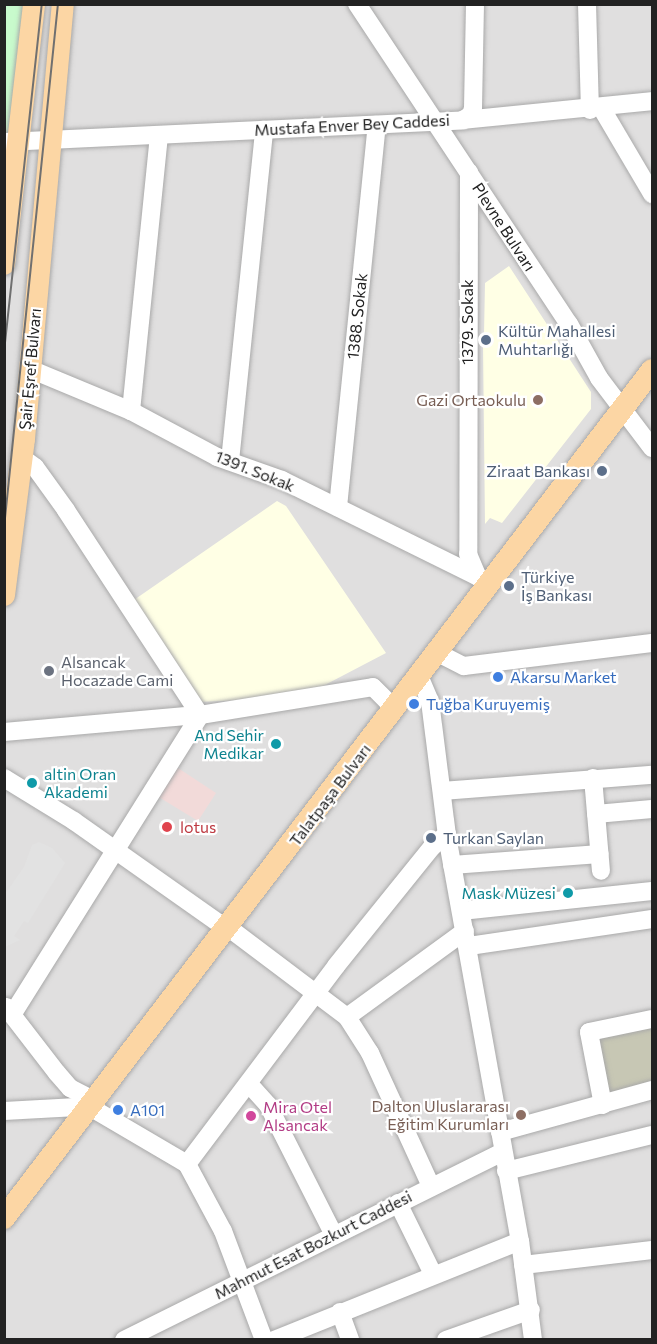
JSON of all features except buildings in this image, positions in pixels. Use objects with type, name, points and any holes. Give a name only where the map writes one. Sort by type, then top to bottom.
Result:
[{"type":"main road","points":[[4,264],[11,142],[33,4]]},
{"type":"main road","name":"Şair Eşref Bulvarı","points":[[4,595],[30,369],[63,4]]},
{"type":"main road","name":"Talatpaşa Bulvarı","points":[[4,1198],[84,1104],[420,678],[622,402],[652,354]]},
{"type":"main road","name":"Talatpaşa Bulvarı","points":[[223,925],[478,577],[622,402],[652,370]]},
{"type":"main road","name":"Talatpaşa Bulvarı","points":[[4,1218],[84,1104]]},
{"type":"street","name":"Plevne Bulvarı","points":[[357,4],[569,324],[586,340],[622,402]]},
{"type":"street","points":[[463,120],[471,115],[473,108],[475,4]]},
{"type":"street","points":[[587,4],[596,109],[652,194]]},
{"type":"street","name":"Mustafa Enver Bey Caddesi","points":[[11,142],[51,142],[463,120],[596,109],[652,101]]},
{"type":"street","name":"1388. Sokak","points":[[338,507],[377,125]]},
{"type":"street","points":[[230,461],[264,130]]},
{"type":"street","points":[[131,411],[159,135]]},
{"type":"street","name":"1379. Sokak","points":[[469,172],[468,554],[478,577]]},
{"type":"street","name":"1391. Sokak","points":[[30,369],[131,411],[230,461],[338,507],[478,577]]},
{"type":"street","points":[[622,402],[652,441]]},
{"type":"street","points":[[622,402],[652,448]]},
{"type":"street","points":[[21,457],[35,467],[66,510],[200,715]]},
{"type":"street","points":[[438,653],[464,666],[652,643]]},
{"type":"street","points":[[420,678],[430,701],[447,834],[467,939],[502,1152],[520,1241],[531,1310],[533,1340]]},
{"type":"street","points":[[4,732],[200,715],[373,687],[388,702]]},
{"type":"street","points":[[200,715],[116,853],[8,1010],[84,1104],[187,1164],[223,1231],[264,1340]]},
{"type":"street","points":[[442,791],[652,775]]},
{"type":"street","points":[[4,778],[74,821],[116,853],[223,925],[318,993],[346,1017],[370,1053],[431,1186]]},
{"type":"street","points":[[452,865],[600,862],[593,778]]},
{"type":"street","points":[[596,814],[652,809]]},
{"type":"street","points":[[187,1164],[432,847],[447,834]]},
{"type":"street","points":[[461,910],[651,891],[652,912]]},
{"type":"street","points":[[346,1017],[467,939],[652,919]]},
{"type":"street","points":[[603,1105],[589,1032],[652,1019]]},
{"type":"street","points":[[249,1084],[268,1105],[334,1235]]},
{"type":"street","points":[[500,1132],[652,1090]]},
{"type":"street","points":[[4,1111],[84,1104]]},
{"type":"street","points":[[506,1171],[652,1136]]},
{"type":"street","name":"Mahmut Esat Bozkurt Caddesi","points":[[124,1340],[502,1152]]},
{"type":"street","points":[[398,1203],[433,1274]]},
{"type":"street","points":[[274,1340],[433,1274],[520,1241]]},
{"type":"street","points":[[524,1265],[652,1250]]},
{"type":"street","points":[[446,1340],[531,1310]]},
{"type":"street","points":[[340,1312],[350,1340]]},
{"type":"shaded area","points":[[5,5],[652,5],[652,1339],[5,1339]]},
{"type":"shaded area","name":"Gazi Ortaokulu","points":[[509,266],[591,392],[591,409],[502,523],[490,518],[485,524],[483,346],[487,346],[488,333],[484,333],[485,283]]},
{"type":"shaded area","points":[[277,501],[286,506],[386,653],[321,687],[243,700],[199,702],[173,657],[131,602]]},
{"type":"shaded area","points":[[178,768],[216,793],[198,821],[157,796],[173,769]]},
{"type":"shaded area","points":[[39,842],[52,848],[65,863],[28,923],[24,921],[14,936],[20,940],[5,947],[5,894],[24,867],[32,845]]},
{"type":"shaded area","points":[[652,1022],[652,1088],[606,1102],[593,1034]]},
{"type":"green space","points":[[4,5],[26,5],[14,134],[5,134]]},
{"type":"tram line","points":[[4,352],[42,4]]},
{"type":"tram line","points":[[4,528],[58,4]]},
{"type":"place","name":"Kültür Mahallesi Muhtarlığı","points":[[486,340]]},
{"type":"place","name":"Gazi Ortaokulu","points":[[538,400]]},
{"type":"place","name":"Ziraat Bankası","points":[[602,471]]},
{"type":"place","name":"Türkiye İş Bankası","points":[[509,586]]},
{"type":"place","name":"Alsancak Hocazade Cami","points":[[49,671]]},
{"type":"place","name":"Akarsu Market","points":[[498,677]]},
{"type":"place","name":"Tuğba Kuruyemiş","points":[[414,704]]},
{"type":"place","name":"And Sehir Medikar","points":[[276,744]]},
{"type":"place","name":"altin Oran Akademi","points":[[32,783]]},
{"type":"place","name":"lotus","points":[[167,827]]},
{"type":"place","name":"Turkan Saylan","points":[[431,838]]},
{"type":"place","name":"Mask Müzesi","points":[[568,893]]},
{"type":"place","name":"A101","points":[[118,1110]]},
{"type":"place","name":"Dalton Uluslararası Eğitim Kurumları","points":[[521,1115]]},
{"type":"place","name":"Mira Otel Alsancak","points":[[251,1116]]}]
